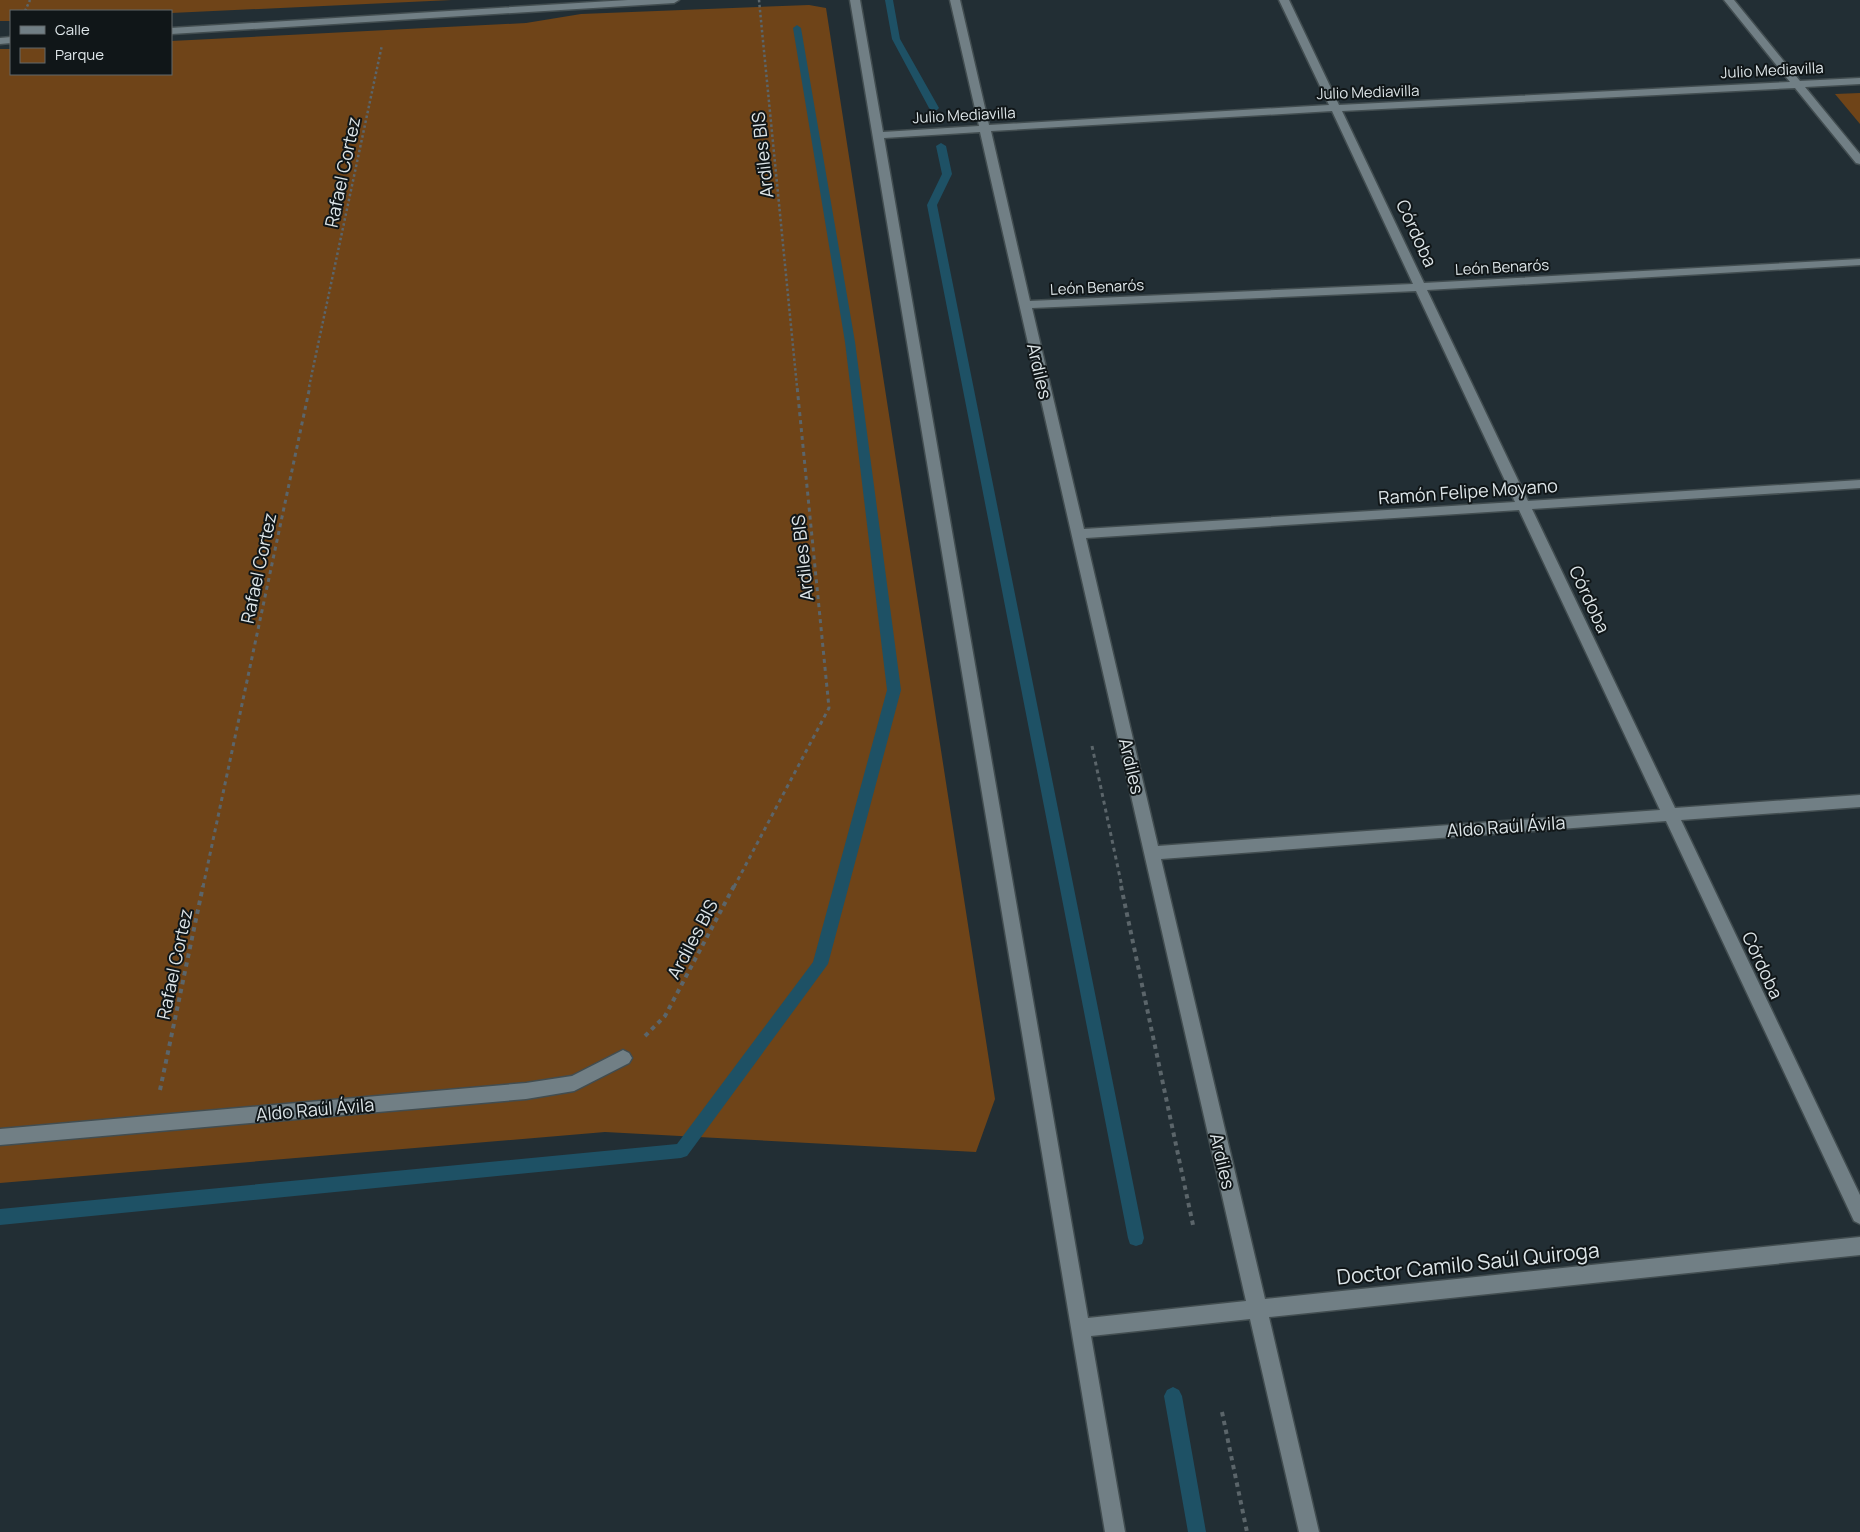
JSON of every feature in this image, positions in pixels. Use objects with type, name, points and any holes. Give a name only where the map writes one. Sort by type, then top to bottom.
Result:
[{"type":"street","points":[[172,31],[674,0]]},
{"type":"street","points":[[855,0],[1116,1532]]},
{"type":"street","name":"Ardiles","points":[[955,0],[1309,1532]]},
{"type":"street","name":"Córdoba","points":[[1284,0],[1860,1215]]},
{"type":"street","points":[[1729,0],[1860,161]]},
{"type":"street","name":"Julio Mediavilla","points":[[878,134],[1860,81]]},
{"type":"street","name":"León Benarós","points":[[1025,305],[1420,287],[1860,262]]},
{"type":"street","name":"Ramón Felipe Moyano","points":[[1078,534],[1860,484]]},
{"type":"street","name":"Aldo Raúl Ávila","points":[[1153,853],[1860,801]]},
{"type":"street","name":"Aldo Raúl Ávila","points":[[0,1137],[526,1091],[574,1084],[624,1058]]},
{"type":"street","name":"Doctor Camilo Saúl Quiroga","points":[[1081,1328],[1860,1246]]},
{"type":"path","name":"Ardiles BIS","points":[[624,1058],[665,1016],[829,708],[759,0]]},
{"type":"path","name":"Rafael Cortez","points":[[153,1124],[388,18]]},
{"type":"path","points":[[1222,1412],[1246,1532]]},
{"type":"green space","points":[[0,0],[452,0],[172,13],[172,10],[10,10],[10,21],[0,21]]},
{"type":"green space","points":[[809,5],[826,8],[995,1099],[976,1152],[605,1132],[0,1183],[0,49],[10,49],[10,75],[172,75],[172,41],[526,23],[581,14]]},
{"type":"green space","points":[[1860,93],[1860,124],[1835,94]]},
{"type":"waterway","points":[[889,0],[896,39],[934,108]]},
{"type":"waterway","points":[[0,1217],[681,1151],[820,964],[894,690],[850,342],[797,28]]},
{"type":"waterway","points":[[941,146],[947,174],[932,205],[1136,1238]]},
{"type":"waterway","points":[[1173,1396],[1197,1532]]}]
